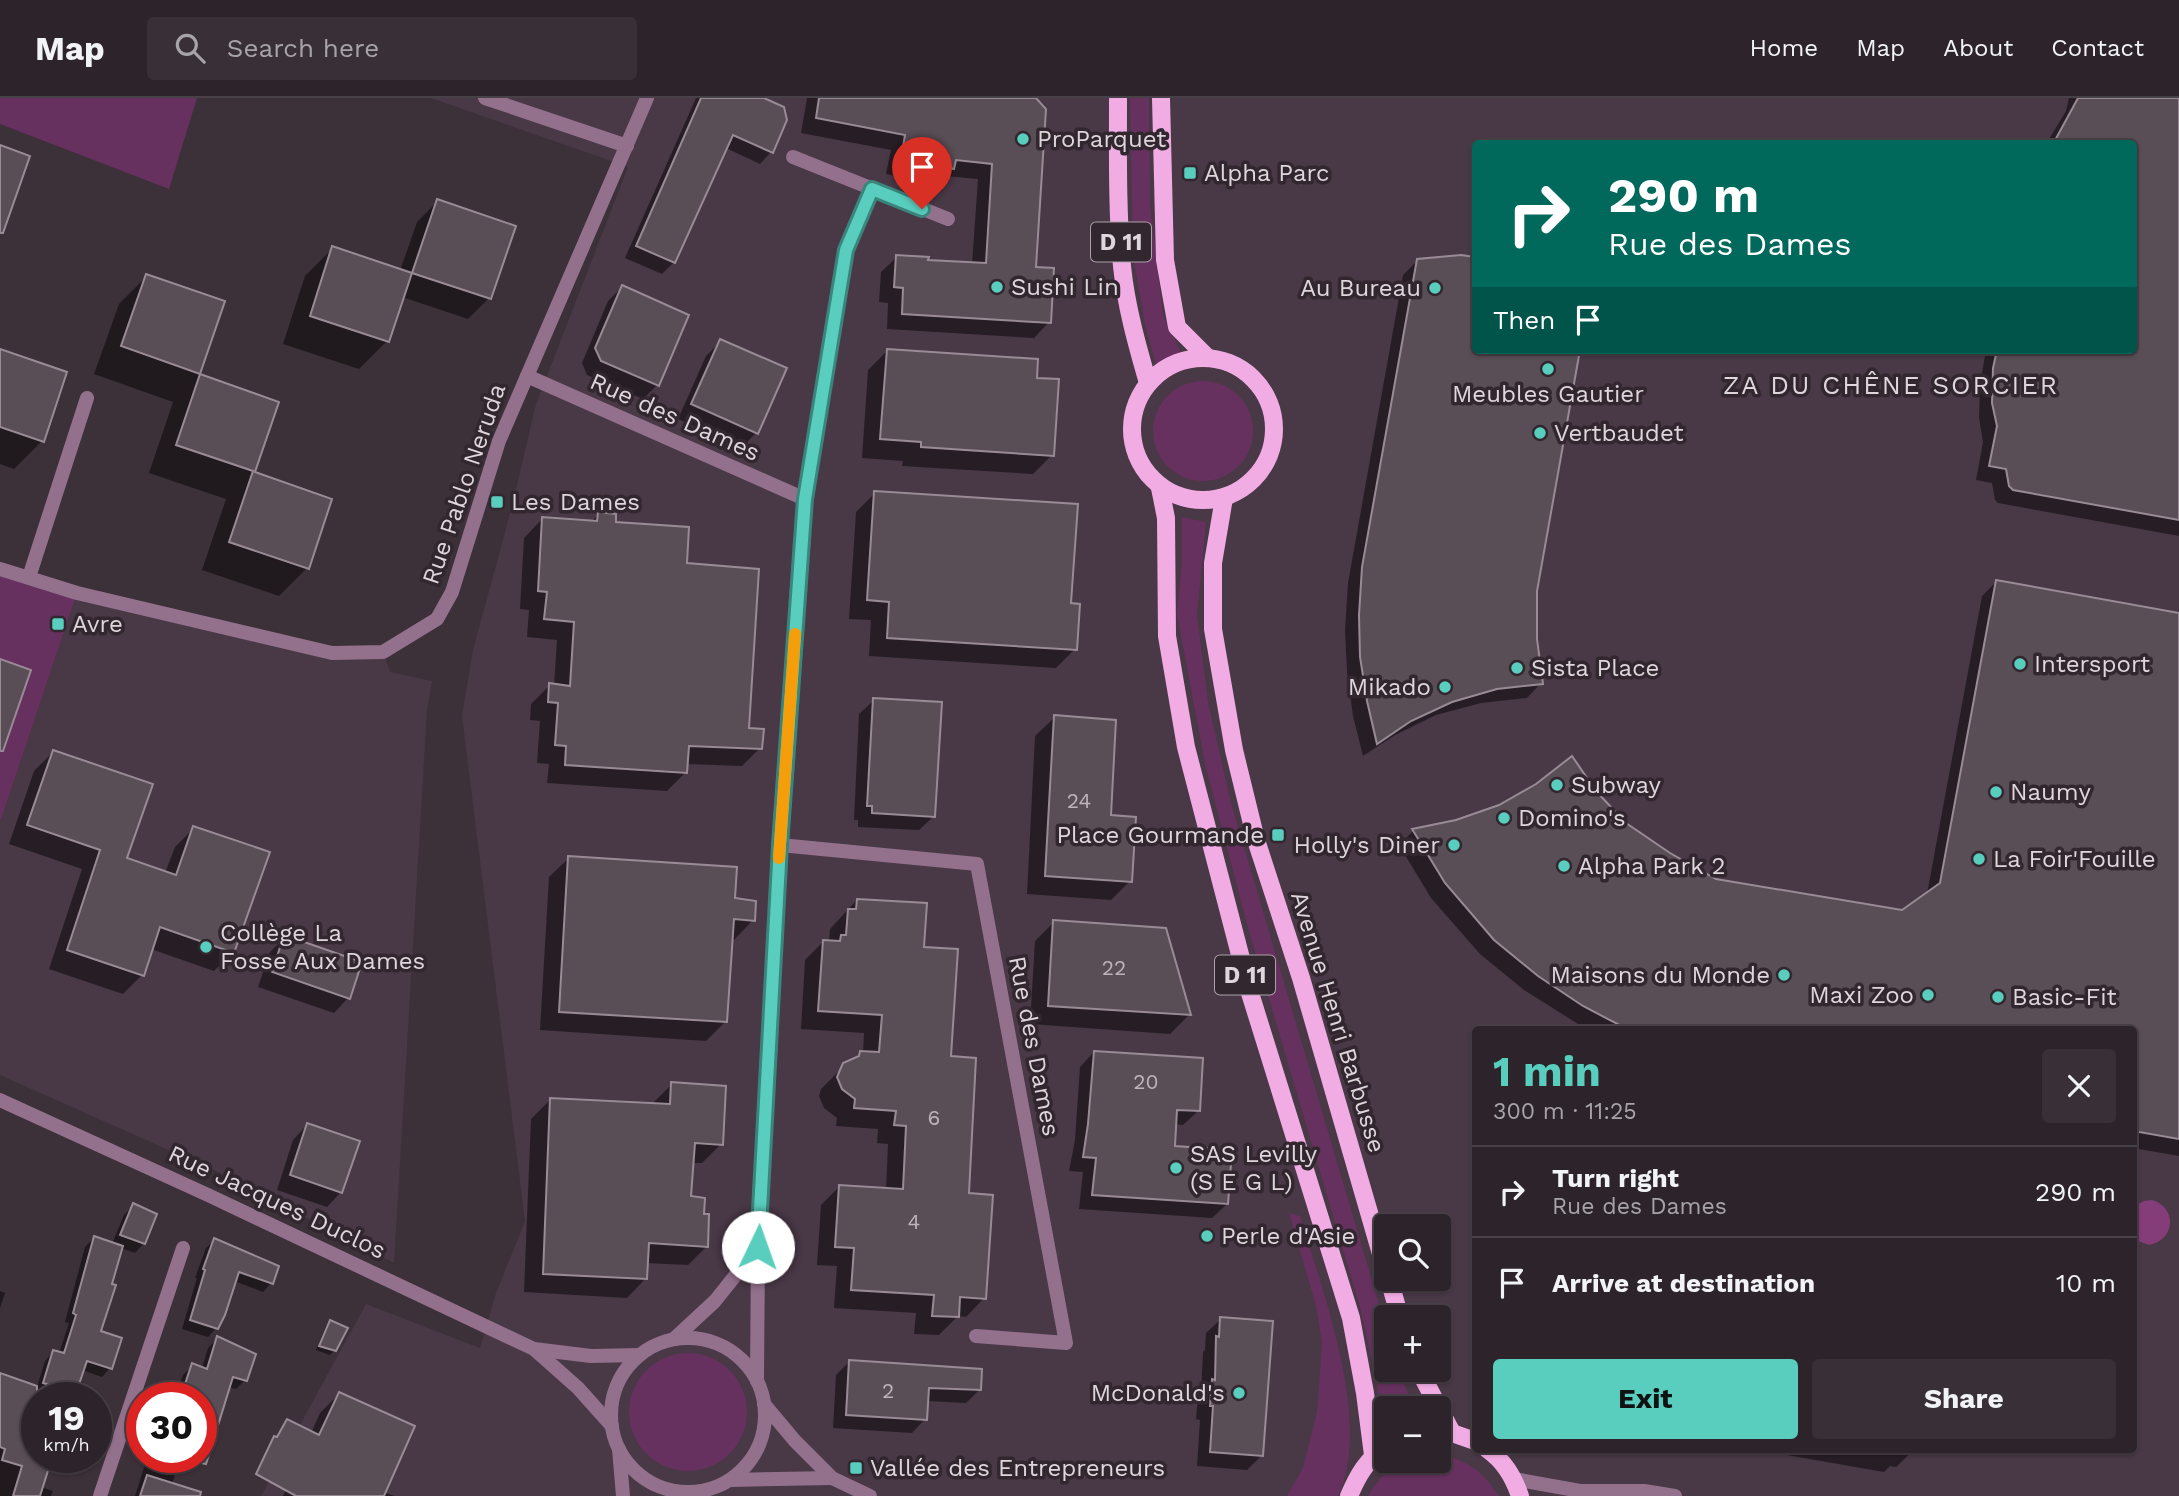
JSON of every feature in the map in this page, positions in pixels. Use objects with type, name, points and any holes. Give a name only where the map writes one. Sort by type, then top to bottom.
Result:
[{"type":"main road","name":"D 11","points":[[1118,98],[1122,268],[1148,383]]},
{"type":"main road","name":"D 11","points":[[1161,98],[1164,260],[1177,327],[1207,357]]},
{"type":"main road","points":[[1207,357],[1230,363],[1251,376],[1266,394],[1273,412],[1275,432],[1272,450],[1263,468],[1247,486],[1224,498],[1206,501],[1186,499],[1160,488],[1139,462],[1132,442],[1131,421],[1137,401],[1148,383],[1165,368],[1185,359],[1207,357]]},
{"type":"main road","name":"D 11","points":[[1160,488],[1166,518],[1167,636],[1186,747],[1250,993],[1351,1318],[1374,1430]]},
{"type":"main road","name":"Avenue Henri Barbusse","points":[[1224,498],[1213,563],[1213,629],[1234,750],[1256,840],[1300,978],[1374,1230]]},
{"type":"main road","points":[[1451,1434],[1472,1440]]},
{"type":"main road","points":[[1492,1453],[1499,1458],[1517,1488]]},
{"type":"main road","points":[[1349,1496],[1359,1474],[1374,1457]]},
{"type":"street","points":[[485,98],[627,146]]},
{"type":"street","name":"Rue Pablo Neruda","points":[[0,569],[77,593],[332,653],[383,652],[437,619],[452,592],[499,441],[647,98]]},
{"type":"street","points":[[793,157],[948,219]]},
{"type":"street","points":[[757,1381],[758,1247],[780,845],[805,499],[846,250],[872,189]]},
{"type":"street","name":"Rue des Dames","points":[[527,376],[805,499]]},
{"type":"street","points":[[29,577],[87,398]]},
{"type":"street","name":"Rue des Dames","points":[[780,845],[977,864],[1066,1343],[976,1336]]},
{"type":"street","name":"Rue Jacques Duclos","points":[[0,1100],[345,1258],[534,1349],[578,1388],[612,1426]]},
{"type":"street","points":[[674,1339],[715,1301],[758,1247]]},
{"type":"street","points":[[100,1496],[183,1248]]},
{"type":"street","name":"Rue Jacques Duclos","points":[[674,1339],[707,1340],[737,1355],[757,1381],[764,1404],[764,1426],[758,1447],[746,1466],[730,1480],[704,1493],[665,1489],[646,1480],[630,1466],[618,1448],[612,1426],[612,1407],[617,1387],[626,1370],[640,1355],[656,1345],[674,1339]]},
{"type":"street","name":"Rue Jacques Duclos","points":[[534,1349],[591,1356],[640,1355]]},
{"type":"street","name":"Rue Jacques Duclos","points":[[764,1404],[795,1441],[832,1478],[870,1496]]},
{"type":"street","points":[[618,1448],[623,1496]]},
{"type":"street","name":"Rue Jacques Duclos","points":[[730,1480],[832,1478]]},
{"type":"street","points":[[1517,1488],[1576,1493],[1644,1491],[1675,1496]]},
{"type":"shaded area","points":[[0,98],[197,98],[169,189],[0,124]]},
{"type":"shaded area","points":[[431,98],[2179,98],[2179,1496],[261,1496],[366,1304],[480,1348],[496,1293],[525,1221],[462,716],[473,650],[536,404],[628,167]]},
{"type":"shaded area","points":[[1130,98],[1149,98],[1150,206],[1163,315],[1181,353],[1156,365],[1145,324],[1133,256]]},
{"type":"shaded area","points":[[1203,381],[1222,385],[1239,395],[1249,412],[1253,431],[1249,450],[1239,467],[1222,477],[1203,481],[1184,477],[1167,467],[1157,450],[1153,431],[1157,412],[1167,395],[1184,385]]},
{"type":"shaded area","points":[[1182,517],[1206,522],[1197,615],[1208,702],[1231,803],[1379,1305],[1374,1305],[1374,1370],[1360,1307],[1248,928],[1205,764],[1177,614],[1182,561]]},
{"type":"shaded area","points":[[0,569],[77,593],[1,819],[0,819]]},
{"type":"shaded area","name":"Collège La Fosse Aux Dames","points":[[77,593],[332,653],[383,652],[390,672],[432,681],[427,711],[394,1263],[218,1172],[0,1075],[0,819]]},
{"type":"shaded area","points":[[2152,1200],[2160,1204],[2169,1216],[2170,1224],[2164,1237],[2149,1245],[2137,1240],[2137,1205]]},
{"type":"shaded area","points":[[1289,1213],[1300,1216],[1331,1318],[1347,1395],[1350,1432],[1347,1466],[1338,1496],[1287,1496],[1303,1468],[1317,1412],[1322,1343],[1316,1306]]},
{"type":"shaded area","points":[[688,1353],[721,1363],[737,1379],[747,1412],[737,1445],[721,1461],[688,1471],[655,1461],[639,1445],[629,1412],[639,1379],[655,1363]]},
{"type":"shaded area","points":[[1403,1382],[1409,1396],[1378,1396],[1377,1384]]},
{"type":"shaded area","points":[[1451,1457],[1476,1469],[1499,1496],[1368,1496],[1383,1475],[1451,1473]]},
{"type":"building","points":[[701,98],[764,98],[784,107],[787,120],[773,153],[733,135],[675,263],[636,246]]},
{"type":"building","points":[[819,98],[1036,98],[1046,109],[1036,267],[1054,268],[1051,323],[902,314],[903,288],[894,287],[896,255],[929,257],[928,260],[986,263],[992,164],[956,160],[954,169],[901,159],[905,135],[816,118]]},
{"type":"building","points":[[2078,98],[2179,98],[2179,520],[2013,490],[2009,486],[2006,469],[1989,466],[1997,426],[1992,403],[1996,354],[2137,354],[2137,140],[2055,140]]},
{"type":"building","points":[[0,145],[30,156],[3,233],[0,233]]},
{"type":"building","points":[[437,199],[516,226],[491,299],[412,273]]},
{"type":"building","points":[[332,246],[412,273],[389,342],[310,316]]},
{"type":"building","points":[[1472,257],[1472,354],[1579,354],[1537,591],[1537,639],[1543,684],[1497,689],[1452,702],[1411,721],[1377,744],[1360,657],[1362,567],[1417,259]]},
{"type":"building","points":[[146,274],[225,301],[200,374],[121,346]]},
{"type":"building","points":[[622,285],[689,315],[659,386],[601,361],[595,348]]},
{"type":"building","points":[[720,339],[787,368],[758,434],[691,404]]},
{"type":"building","points":[[0,349],[67,372],[44,442],[0,427]]},
{"type":"building","points":[[887,349],[1038,359],[1037,378],[1059,379],[1054,456],[921,447],[921,442],[880,439]]},
{"type":"building","points":[[200,374],[279,402],[255,472],[332,499],[309,569],[229,542],[253,471],[176,445]]},
{"type":"building","points":[[874,491],[1078,504],[1071,603],[1080,604],[1077,650],[887,638],[889,602],[867,600]]},
{"type":"building","points":[[598,512],[616,514],[616,522],[689,527],[687,563],[759,569],[749,728],[764,729],[762,749],[689,746],[687,773],[565,765],[566,746],[555,745],[558,703],[548,702],[549,683],[570,686],[574,622],[544,619],[547,592],[538,591],[542,517],[597,521]]},
{"type":"building","name":"Alpha Park 2","points":[[1996,580],[2179,613],[2179,1139],[2137,1132],[2137,1026],[1621,1026],[1583,1006],[1538,976],[1494,940],[1445,883],[1412,829],[1456,820],[1499,805],[1536,784],[1572,756],[1596,791],[1626,823],[1670,853],[1716,879],[1902,910],[1940,883]]},
{"type":"building","points":[[0,659],[31,670],[3,751],[0,751]]},
{"type":"building","points":[[873,698],[942,702],[935,817],[872,813],[872,806],[867,806]]},
{"type":"building","points":[[1054,715],[1116,720],[1111,815],[1136,817],[1132,882],[1045,876]]},
{"type":"building","points":[[53,750],[153,784],[127,858],[176,875],[193,826],[270,852],[234,953],[160,927],[144,976],[67,950],[100,850],[27,825]]},
{"type":"building","points":[[568,856],[737,867],[735,898],[756,901],[755,921],[734,919],[727,1022],[559,1012]]},
{"type":"building","points":[[857,899],[927,903],[924,947],[958,949],[951,1056],[976,1058],[969,1193],[993,1195],[986,1299],[960,1297],[959,1317],[932,1316],[934,1295],[851,1290],[854,1248],[835,1247],[839,1185],[903,1189],[906,1126],[894,1125],[896,1111],[854,1108],[855,1099],[842,1089],[837,1077],[843,1063],[859,1056],[860,1051],[879,1052],[882,1015],[818,1011],[823,940],[840,941],[841,935],[846,935],[848,909],[856,909]]},
{"type":"building","points":[[1053,920],[1166,928],[1191,1015],[1048,1006]]},
{"type":"building","points":[[284,935],[362,962],[350,999],[272,972]]},
{"type":"building","points":[[1094,1051],[1203,1058],[1200,1111],[1177,1110],[1175,1146],[1232,1150],[1228,1204],[1092,1195],[1096,1158],[1083,1157]]},
{"type":"building","points":[[671,1082],[726,1086],[723,1145],[695,1143],[691,1196],[705,1198],[704,1214],[709,1214],[708,1247],[649,1243],[647,1279],[543,1274],[550,1098],[670,1104]]},
{"type":"building","points":[[307,1123],[360,1141],[342,1193],[290,1175]]},
{"type":"building","points":[[133,1203],[157,1214],[145,1244],[120,1235]]},
{"type":"building","points":[[94,1236],[123,1246],[112,1284],[116,1285],[101,1331],[122,1338],[112,1369],[87,1361],[80,1382],[43,1382],[53,1350],[64,1353],[76,1315],[73,1313]]},
{"type":"building","points":[[214,1238],[279,1266],[273,1284],[239,1272],[218,1329],[190,1320]]},
{"type":"building","name":"McDonald's","points":[[1220,1317],[1273,1321],[1263,1456],[1210,1452],[1212,1379],[1215,1380],[1216,1336],[1219,1337]]},
{"type":"building","points":[[330,1320],[348,1328],[336,1351],[319,1346]]},
{"type":"building","points":[[217,1336],[256,1354],[247,1381],[233,1377],[217,1429],[217,1382],[186,1382],[192,1363],[207,1369]]},
{"type":"building","points":[[849,1360],[982,1369],[981,1390],[929,1388],[927,1420],[846,1415]]},
{"type":"building","points":[[0,1373],[26,1382],[21,1382],[21,1466],[2,1460],[5,1449],[0,1447]]},
{"type":"building","points":[[339,1392],[415,1426],[384,1496],[296,1496],[256,1474],[274,1436],[277,1437],[287,1419],[319,1435]]},
{"type":"building","points":[[21,1469],[21,1473],[47,1473],[40,1496],[13,1496]]},
{"type":"building","points":[[147,1475],[201,1492],[200,1496],[140,1496]]},
{"type":"slow traffic","points":[[779,858],[795,634]]},
{"type":"place","name":"ProParquet","points":[[1023,139]]},
{"type":"place","name":"Alpha Parc","points":[[1190,173]]},
{"type":"place","name":"Sushi Lin","points":[[997,287]]},
{"type":"place","name":"Au Bureau","points":[[1435,288]]},
{"type":"place","name":"Meubles Gautier","points":[[1548,369]]},
{"type":"place","name":"Vertbaudet","points":[[1540,433]]},
{"type":"place","name":"Les Dames","points":[[497,502]]},
{"type":"place","name":"Avre","points":[[58,624]]},
{"type":"place","name":"Intersport","points":[[2020,664]]},
{"type":"place","name":"Sista Place","points":[[1517,668]]},
{"type":"place","name":"Mikado","points":[[1445,687]]},
{"type":"place","name":"Subway","points":[[1557,785]]},
{"type":"place","name":"Naumy","points":[[1996,792]]},
{"type":"place","name":"Domino's","points":[[1504,818]]},
{"type":"place","name":"Place Gourmande","points":[[1278,835]]},
{"type":"place","name":"Holly's Diner","points":[[1454,845]]},
{"type":"place","name":"La Foir'Fouille","points":[[1979,859]]},
{"type":"place","name":"Alpha Park 2","points":[[1564,866]]},
{"type":"place","name":"Collège La Fosse Aux Dames","points":[[206,947]]},
{"type":"place","name":"Maisons du Monde","points":[[1784,975]]},
{"type":"place","name":"Maxi Zoo","points":[[1928,995]]},
{"type":"place","name":"Basic-Fit","points":[[1998,997]]},
{"type":"place","name":"SAS Levilly (S E G L)","points":[[1176,1168]]},
{"type":"place","name":"Perle d'Asie","points":[[1207,1236]]},
{"type":"place","name":"McDonald's","points":[[1239,1393]]},
{"type":"place","name":"Vallée des Entrepreneurs","points":[[856,1468]]},
{"type":"district","name":"ZA DU CHÊNE SORCIER","points":[[1891,385]]},
{"type":"route","points":[[758,1247],[780,845],[805,499],[846,250],[872,189],[922,209]]}]
